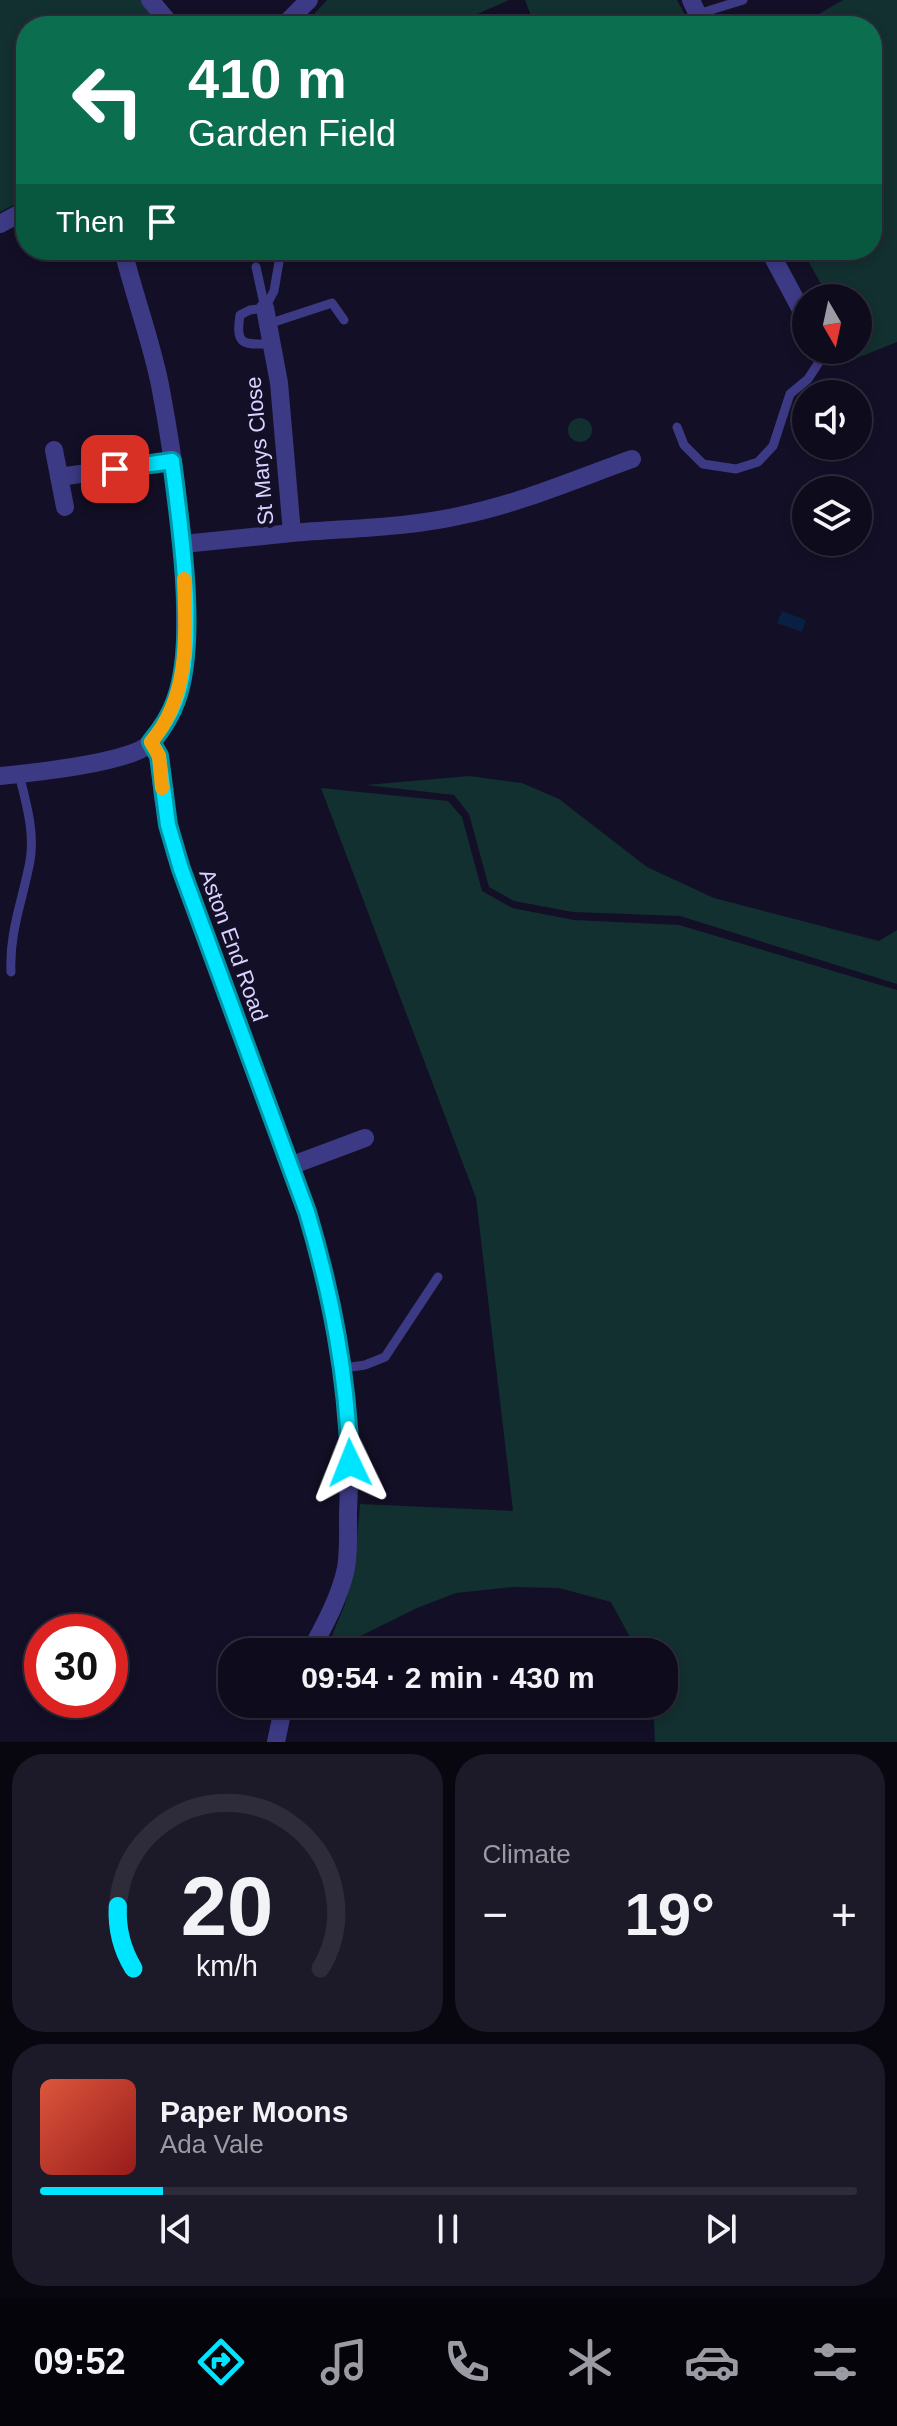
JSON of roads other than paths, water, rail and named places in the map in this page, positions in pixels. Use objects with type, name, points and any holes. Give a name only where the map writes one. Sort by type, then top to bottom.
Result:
[{"type":"street","points":[[150,0],[164,16]]},
{"type":"street","points":[[293,16],[309,0]]},
{"type":"street","points":[[0,776],[119,757],[142,749],[160,732],[181,685],[185,630],[183,544],[159,382],[126,260]]},
{"type":"street","points":[[774,260],[792,293]]},
{"type":"street","name":"St Marys Close","points":[[183,544],[292,533],[283,415],[267,316]]},
{"type":"street","points":[[54,450],[65,507]]},
{"type":"street","points":[[292,533],[399,525],[459,516],[498,507],[632,459]]},
{"type":"street","points":[[59,477],[172,461]]},
{"type":"street","name":"Aston End Road","points":[[151,742],[159,756],[168,825],[179,864],[290,1166],[324,1268],[344,1368],[350,1463],[346,1568],[317,1638]]},
{"type":"street","points":[[290,1166],[365,1138]]},
{"type":"street","points":[[276,1742],[281,1718]]},
{"type":"lane","points":[[697,13],[743,0]]},
{"type":"lane","points":[[267,316],[279,260]]},
{"type":"lane","points":[[256,267],[267,316]]},
{"type":"lane","points":[[272,344],[242,342],[238,336],[240,315],[250,310],[267,316],[332,303],[344,320]]},
{"type":"lane","points":[[677,427],[684,445],[703,464],[736,469],[758,462],[773,446],[790,394],[808,379],[819,364]]},
{"type":"lane","points":[[11,972],[13,925],[30,860],[31,843],[19,774]]},
{"type":"lane","points":[[344,1368],[365,1365],[385,1357],[438,1277]]},
{"type":"water","points":[[782,611],[806,620],[802,632],[777,623]]}]
